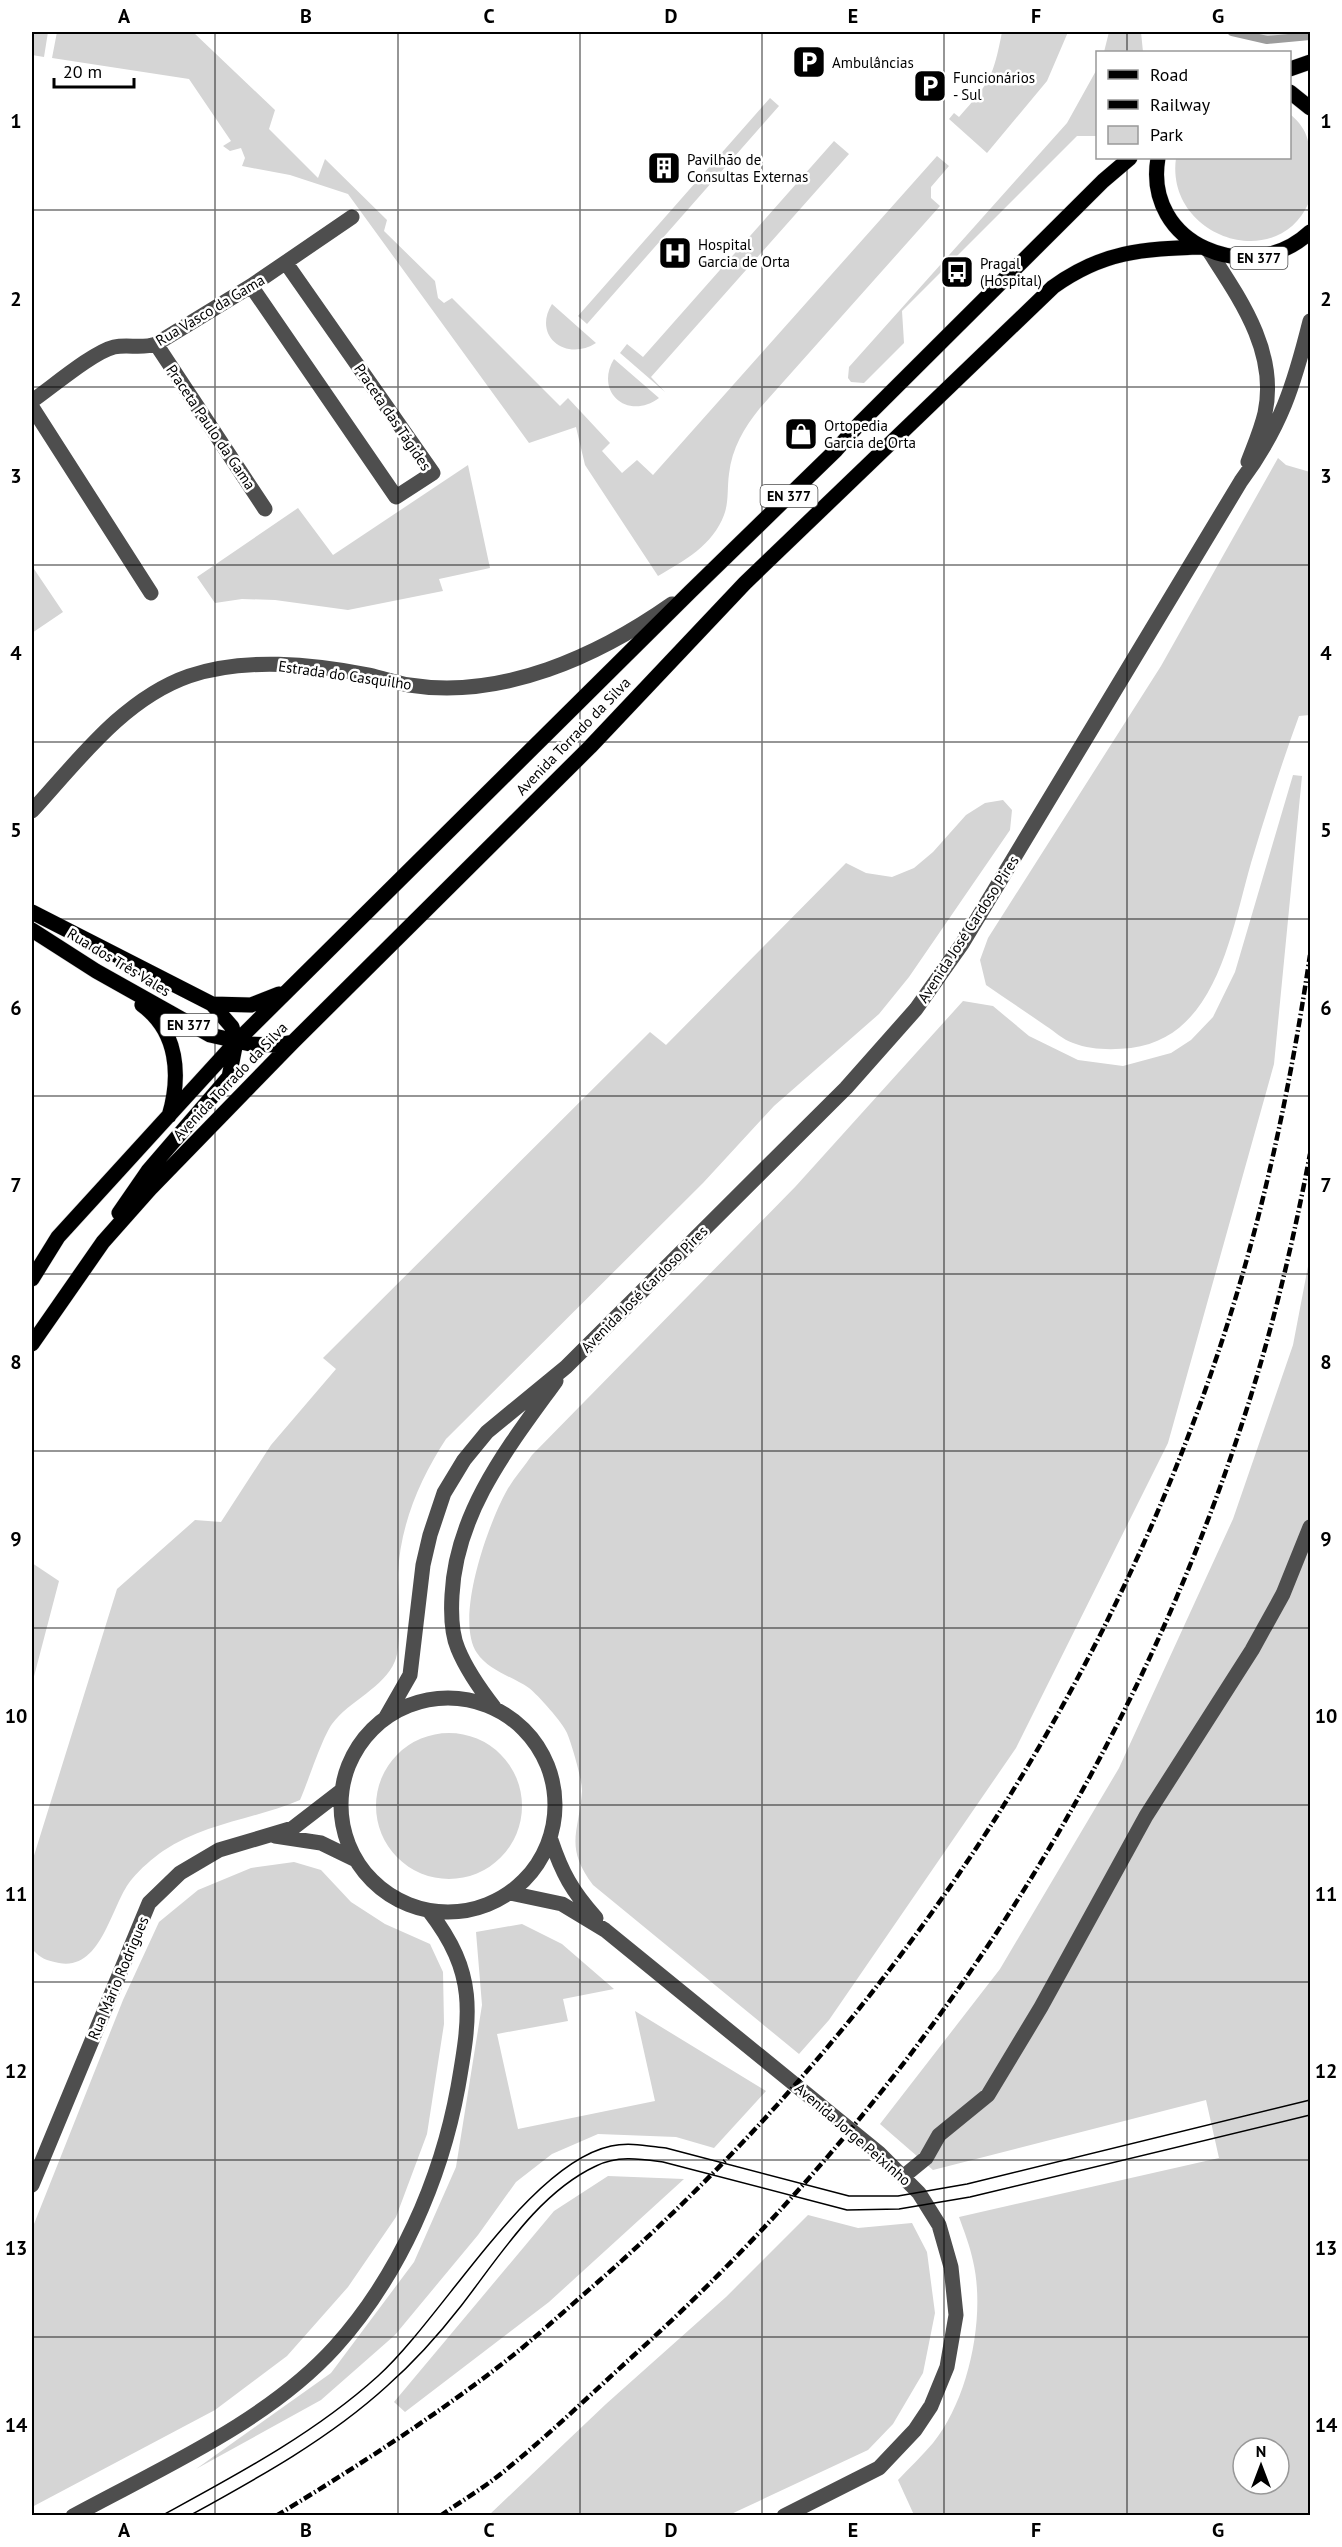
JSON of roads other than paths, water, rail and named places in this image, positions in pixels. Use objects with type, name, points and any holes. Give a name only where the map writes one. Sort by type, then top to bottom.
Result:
[{"type":"main road","points":[[1291,69],[1311,62]]},
{"type":"main road","points":[[1291,93],[1311,108]]},
{"type":"main road","name":"Avenida Torrado da Silva","points":[[32,1279],[58,1237],[236,1042],[836,450],[860,423],[1103,181],[1129,159]]},
{"type":"main road","name":"EN 377","points":[[1158,159],[1157,179],[1167,211],[1188,237],[1205,249],[1245,259],[1264,257],[1282,252],[1311,232]]},
{"type":"main road","name":"Avenida Torrado da Silva","points":[[32,1344],[103,1242],[150,1189],[293,1042],[590,747],[760,568],[1053,287],[1075,272],[1103,258],[1124,253],[1205,249]]},
{"type":"main road","name":"Rua dos Três Vales","points":[[32,912],[212,1004],[251,1005],[270,999],[292,986]]},
{"type":"main road","name":"Rua dos Três Vales","points":[[32,930],[96,971],[210,1035],[236,1042],[278,1045],[293,1042]]},
{"type":"main road","points":[[96,971],[150,1011],[171,1040],[175,1085],[168,1119]]},
{"type":"main road","points":[[103,1242],[134,1190],[229,1077],[236,1042],[232,1027],[212,1004]]},
{"type":"street","name":"Rua Vasco da Gama","points":[[32,401],[112,347],[142,348],[156,344],[251,286],[352,217]]},
{"type":"street","name":"Avenida José Cardoso Pires","points":[[1205,249],[1246,312],[1260,344],[1266,373],[1265,412],[1241,482]]},
{"type":"street","name":"Praceta das Tágides","points":[[251,286],[396,497],[433,473],[286,263]]},
{"type":"street","name":"Avenida José Cardoso Pires","points":[[386,1718],[410,1675],[423,1565],[430,1535],[444,1493],[464,1460],[487,1432],[566,1366],[846,1088],[885,1047],[916,1009],[962,944],[1241,482],[1264,448],[1285,409],[1311,321]]},
{"type":"street","name":"Praceta Paulo da Gama","points":[[156,344],[265,509]]},
{"type":"street","points":[[32,407],[151,593]]},
{"type":"street","name":"Estrada do Casquilho","points":[[32,811],[90,747],[130,709],[188,676],[219,669],[272,664],[335,670],[410,685],[473,688],[519,679],[570,660],[634,630],[690,592]]},
{"type":"street","name":"Avenida José Cardoso Pires","points":[[494,1707],[472,1679],[457,1647],[451,1614],[458,1553],[475,1506],[490,1475],[566,1366]]},
{"type":"street","points":[[904,2176],[926,2158],[939,2135],[988,2095],[1041,2007],[1146,1816],[1252,1650],[1283,1594],[1311,1527]]},
{"type":"street","points":[[438,1698],[467,1699],[494,1707],[520,1725],[540,1749],[553,1778],[556,1809],[551,1840],[535,1870],[510,1893],[485,1906],[457,1912],[429,1911],[400,1901],[375,1884],[356,1860],[346,1838],[341,1815],[341,1791],[349,1763],[364,1738],[386,1718],[411,1704],[438,1698]]},
{"type":"street","name":"Rua Mário Rodrigues","points":[[32,2186],[149,1903],[180,1873],[219,1850],[293,1828],[341,1791]]},
{"type":"street","name":"Rua Mário Rodrigues","points":[[272,1836],[321,1843],[356,1860]]},
{"type":"street","points":[[551,1840],[562,1872],[573,1893],[605,1929]]},
{"type":"street","points":[[510,1893],[562,1904],[605,1929]]},
{"type":"street","points":[[73,2516],[204,2445],[256,2412],[297,2381],[334,2348],[390,2270],[406,2242],[439,2161],[448,2131],[464,2049],[466,1998],[461,1965],[447,1934],[429,1911]]},
{"type":"street","name":"Avenida Jorge Peixinho","points":[[605,1929],[904,2176],[929,2205],[939,2224],[951,2267],[956,2316],[947,2367],[931,2406],[915,2430],[879,2468],[784,2516]]},
{"type":"waterway","points":[[1232,32],[1267,40],[1310,36]]},
{"type":"tram line","points":[[161,2516],[274,2452],[328,2417],[353,2397],[378,2376],[403,2350],[518,2211],[549,2181],[580,2159],[611,2146],[632,2144],[666,2148],[849,2196],[898,2196],[967,2184],[1310,2100]]},
{"type":"tram line","points":[[189,2516],[292,2457],[365,2405],[397,2377],[435,2337],[505,2247],[538,2209],[575,2178],[604,2163],[630,2159],[663,2162],[847,2210],[899,2209],[970,2197],[1310,2115]]},
{"type":"railway","points":[[276,2516],[391,2443],[502,2364],[591,2288],[699,2187],[800,2080],[893,1966],[978,1846],[1054,1720],[1122,1590],[1181,1455],[1230,1316],[1256,1227],[1287,1092],[1310,955]]},
{"type":"railway","points":[[440,2516],[492,2481],[540,2441],[736,2257],[833,2151],[922,2039],[1004,1921],[1078,1799],[1143,1672],[1200,1540],[1248,1405],[1275,1312],[1310,1154]]},
{"type":"place","name":"Ambulâncias","points":[[809,62]]},
{"type":"place","name":"Funcionários - Sul","points":[[930,86]]},
{"type":"place","name":"Pavilhão de Consultas Externas","points":[[664,168]]},
{"type":"place","name":"Hospital Garcia de Orta","points":[[675,253]]},
{"type":"place","name":"Pragal (Hospital)","points":[[957,272]]},
{"type":"place","name":"Ortopedia Garcia de Orta","points":[[801,434]]}]
